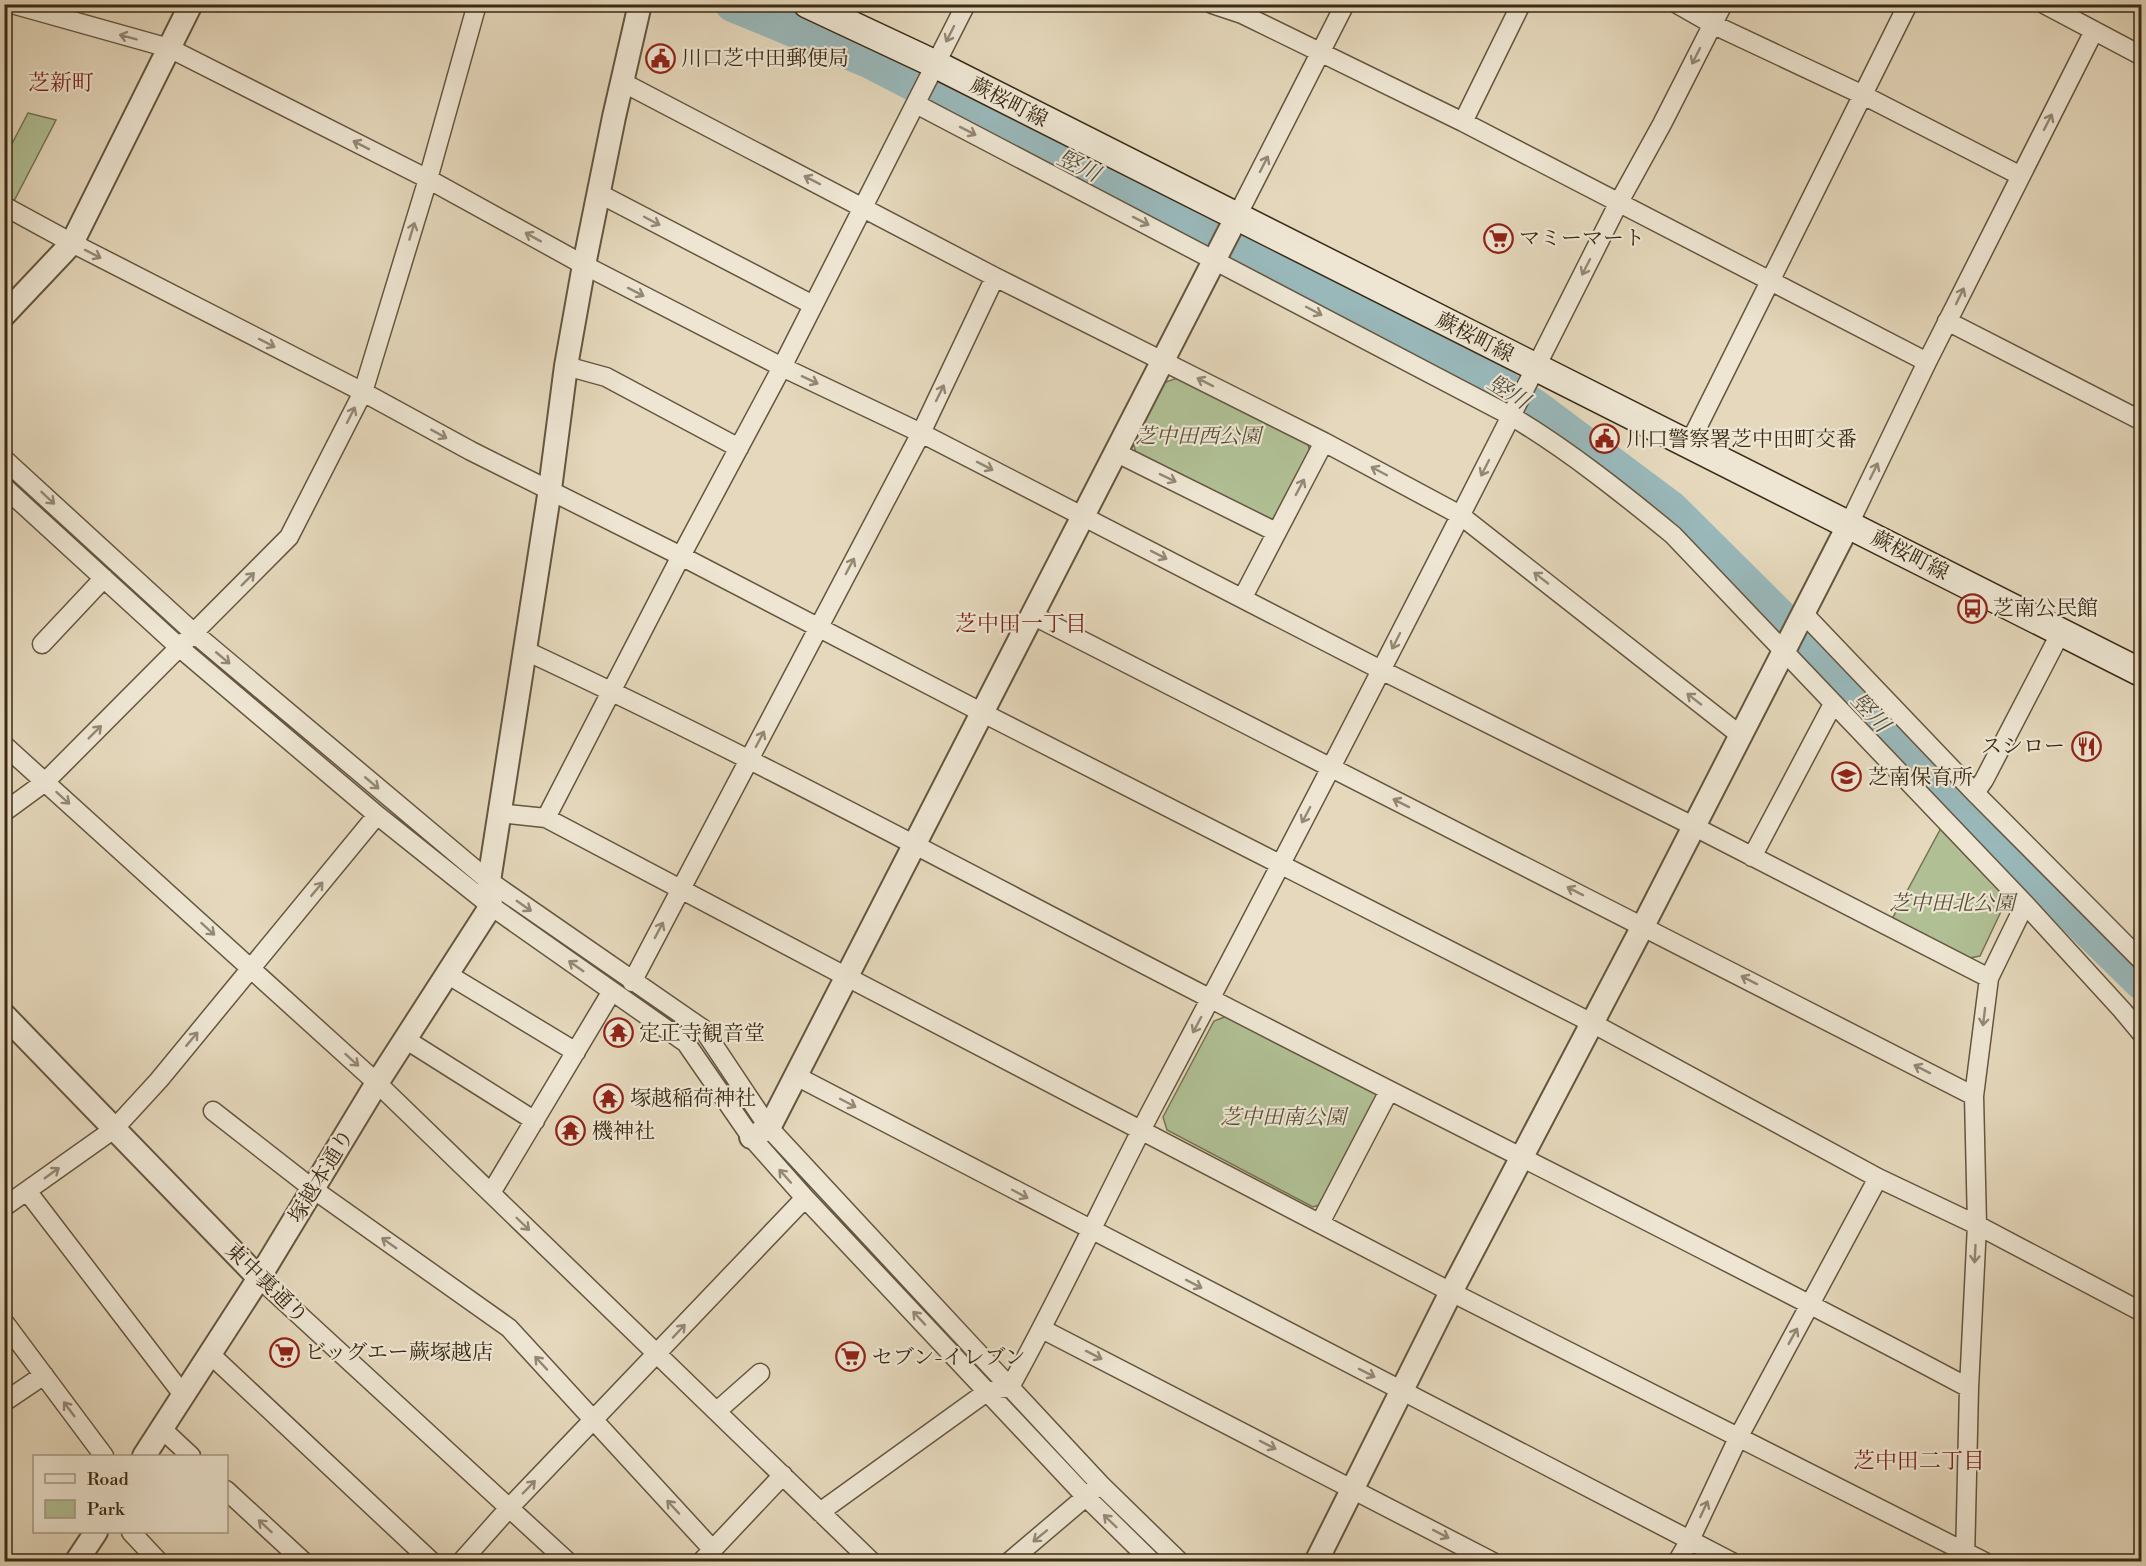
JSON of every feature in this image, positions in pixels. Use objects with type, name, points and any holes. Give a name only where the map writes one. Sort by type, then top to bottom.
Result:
[{"type":"main road","name":"蕨桜町線","points":[[807,4],[1235,220],[1533,374],[1689,444],[2142,673]]},
{"type":"street","points":[[12,4],[169,48],[428,179],[584,265],[782,367],[921,432],[1381,670],[1693,826],[1989,978]]},
{"type":"street","points":[[4,315],[72,243],[191,4]]},
{"type":"street","points":[[4,812],[45,782],[289,537],[363,392],[428,179],[477,4]]},
{"type":"street","points":[[490,894],[499,813],[550,489],[566,366],[584,265],[640,4]]},
{"type":"street","points":[[546,818],[681,556],[782,367],[966,4]]},
{"type":"street","points":[[1212,4],[1242,14],[1463,122],[1927,362]]},
{"type":"street","points":[[760,1133],[796,1076],[1345,4]]},
{"type":"street","points":[[1463,122],[1521,4]]},
{"type":"street","points":[[1677,4],[1712,24],[1863,96],[2020,176]]},
{"type":"street","points":[[1010,1387],[1042,1329],[1142,1130],[1331,768],[1619,202],[1723,4]]},
{"type":"street","points":[[1689,444],[1908,4]]},
{"type":"street","points":[[2043,4],[2142,56]]},
{"type":"street","points":[[1316,1562],[1451,1292],[1802,617],[1947,321],[2094,31]]},
{"type":"street","points":[[622,82],[864,207],[995,278],[1324,442],[1461,515],[1740,735]]},
{"type":"street","points":[[918,101],[1218,255],[1513,412],[1673,535],[1786,648],[1833,704],[2025,904],[2142,1034]]},
{"type":"street","points":[[600,194],[813,305]]},
{"type":"street","points":[[4,206],[363,392],[471,451],[550,489],[1592,1023],[1878,1178],[1977,1224],[2142,1312]]},
{"type":"street","points":[[632,982],[921,432],[995,278]]},
{"type":"street","points":[[1947,321],[2142,421]]},
{"type":"street","points":[[566,366],[606,377],[739,448]]},
{"type":"street","points":[[1243,597],[1324,442]]},
{"type":"street","points":[[1115,452],[1276,532]]},
{"type":"street","points":[[4,459],[194,633],[490,894],[612,991],[686,1043],[760,1133],[805,1198],[1087,1498],[1152,1562]]},
{"type":"street","points":[[4,487],[180,648],[377,815],[490,894],[703,1029],[760,1133],[1010,1387],[1100,1484],[1180,1562]]},
{"type":"street","points":[[42,644],[104,578]]},
{"type":"street","points":[[1032,615],[1974,1096]]},
{"type":"street","points":[[1802,617],[2142,961]]},
{"type":"street","points":[[1975,793],[1984,780],[2061,632]]},
{"type":"street","points":[[524,650],[612,691],[748,760],[1521,1159],[1810,1304],[1969,1388]]},
{"type":"street","points":[[1752,857],[1833,704]]},
{"type":"street","points":[[4,745],[377,1083],[872,1562]]},
{"type":"street","points":[[499,813],[546,818],[1451,1292],[1739,1436],[1965,1556],[1985,1562]]},
{"type":"street","points":[[4,1207],[114,1129],[159,1080],[377,815]]},
{"type":"street","name":"塚越本通り","points":[[145,1455],[260,1278],[377,1083],[447,974],[490,894]]},
{"type":"street","points":[[1965,1556],[1969,1388],[1977,1224],[1974,1096],[1989,978],[2025,904]]},
{"type":"street","points":[[447,974],[576,1052]]},
{"type":"street","points":[[491,1193],[612,991]]},
{"type":"street","name":"東中裏通り","points":[[4,1015],[260,1278],[568,1562]]},
{"type":"street","points":[[405,1039],[535,1121]]},
{"type":"street","points":[[796,1076],[1732,1562]]},
{"type":"street","points":[[1320,1223],[1389,1091]]},
{"type":"street","points":[[213,1111],[313,1189],[509,1328],[594,1420],[707,1556],[783,1475]]},
{"type":"street","points":[[1677,1562],[1690,1540],[1739,1436],[1878,1178]]},
{"type":"street","points":[[27,1191],[183,1396]]},
{"type":"street","points":[[461,1562],[509,1508],[805,1198]]},
{"type":"street","points":[[4,1322],[103,1455]]},
{"type":"street","points":[[1042,1329],[1493,1562]]},
{"type":"street","points":[[210,1354],[432,1562]]},
{"type":"street","points":[[717,1411],[760,1373]]},
{"type":"street","points":[[4,1401],[44,1375]]},
{"type":"street","points":[[820,1512],[988,1391],[1010,1387]]},
{"type":"street","points":[[162,1429],[190,1455]]},
{"type":"street","points":[[1009,1562],[1087,1498],[1100,1484]]},
{"type":"street","points":[[228,1492],[304,1562]]},
{"type":"street","points":[[76,1562],[95,1533]]},
{"type":"street","points":[[132,1533],[159,1562]]},
{"type":"green space","points":[[28,113],[56,120],[14,201],[5,196],[5,157]]},
{"type":"green space","name":"芝中田西公園","points":[[1180,377],[1308,444],[1310,453],[1274,519],[1266,520],[1136,453],[1133,443],[1163,383]]},
{"type":"green space","name":"芝中田北公園","points":[[1941,828],[2003,892],[2005,903],[1980,956],[1964,959],[1891,921]]},
{"type":"green space","name":"芝中田南公園","points":[[1227,1016],[1376,1092],[1378,1097],[1323,1204],[1313,1207],[1167,1130],[1163,1117],[1214,1021]]},
{"type":"waterway","name":"竪川","points":[[733,4],[869,60],[973,114],[1290,269],[1424,339],[1533,406],[1671,509],[1828,665],[1926,771],[2142,982]]},
{"type":"place","name":"川口芝中田郵便局","points":[[660,58]]},
{"type":"place","name":"マミーマート","points":[[1498,238]]},
{"type":"place","name":"川口警察署芝中田町交番","points":[[1605,439]]},
{"type":"place","name":"芝南公民館","points":[[1972,608]]},
{"type":"place","name":"スシロー","points":[[2086,746]]},
{"type":"place","name":"芝南保育所","points":[[1847,777]]},
{"type":"place","name":"定正寺観音堂","points":[[618,1033]]},
{"type":"place","name":"塚越稲荷神社","points":[[609,1098]]},
{"type":"place","name":"機神社","points":[[571,1131]]},
{"type":"place","name":"ビッグエー蕨塚越店","points":[[284,1352]]},
{"type":"place","name":"セブン-イレブン","points":[[851,1357]]},
{"type":"district","name":"芝新町","points":[[61,82]]},
{"type":"district","name":"芝中田一丁目","points":[[1021,623]]},
{"type":"district","name":"芝中田二丁目","points":[[1919,1460]]}]
